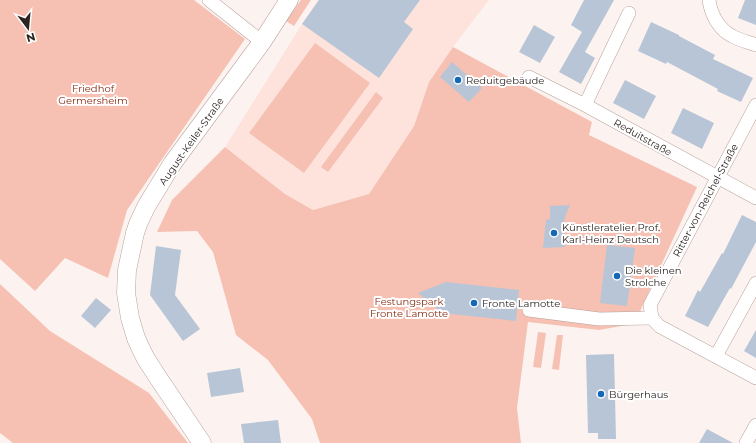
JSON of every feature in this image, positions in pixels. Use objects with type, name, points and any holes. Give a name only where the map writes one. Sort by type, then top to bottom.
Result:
[{"type":"street","points":[[209,0],[262,42]]},
{"type":"street","name":"August-Keiler-Straße","points":[[202,443],[146,359],[136,338],[130,318],[126,293],[127,270],[135,233],[146,207],[172,164],[262,42],[289,0]]},
{"type":"street","points":[[709,0],[713,15],[722,29],[732,36],[756,45]]},
{"type":"street","points":[[585,105],[629,13]]},
{"type":"street","name":"Reduitstraße","points":[[529,77],[585,105],[756,198]]},
{"type":"street","name":"Ritter-von-Reichel-Straße","points":[[652,318],[650,305],[756,106]]},
{"type":"street","points":[[716,356],[756,283]]},
{"type":"street","points":[[529,310],[599,319],[652,318],[659,326],[756,378]]},
{"type":"street","points":[[746,443],[756,425]]},
{"type":"shaded area","points":[[318,0],[489,0],[453,47],[429,82],[414,126],[369,194],[313,210],[285,194],[225,147]]},
{"type":"green space","name":"Friedhof Germersheim","points":[[0,0],[194,0],[245,39],[127,210],[108,278],[65,258],[35,291],[0,259]]},
{"type":"green space","points":[[301,0],[311,0],[294,26],[286,21]]},
{"type":"green space","points":[[315,43],[370,83],[304,173],[249,133]]},
{"type":"green space","name":"Festungspark Fronte Lamotte","points":[[453,47],[592,122],[589,135],[697,187],[641,309],[638,323],[599,330],[528,322],[517,408],[521,443],[320,443],[312,419],[268,360],[236,335],[213,252],[197,231],[157,232],[172,200],[225,147],[285,194],[313,210],[369,194],[414,126],[429,82]]},
{"type":"green space","points":[[376,92],[383,98],[328,172],[321,167]]},
{"type":"green space","points":[[0,284],[50,331],[149,393],[188,443],[13,443],[0,433]]},
{"type":"green space","points":[[538,332],[546,333],[541,368],[533,367]]},
{"type":"green space","points":[[557,335],[563,335],[559,370],[552,369]]},
{"type":"building","points":[[319,0],[420,0],[404,22],[413,29],[379,78],[302,24]]},
{"type":"building","points":[[584,0],[614,0],[585,52],[595,58],[581,84],[559,72],[582,32],[571,25]]},
{"type":"building","points":[[745,0],[756,0],[756,25],[738,18]]},
{"type":"building","points":[[651,22],[679,35],[715,55],[713,59],[753,78],[741,102],[717,91],[718,89],[667,62],[666,64],[638,51]]},
{"type":"building","points":[[534,25],[555,37],[540,63],[519,52]]},
{"type":"building","name":"Reduitgebäude","points":[[452,62],[482,88],[469,102],[440,77]]},
{"type":"building","points":[[625,80],[656,96],[644,119],[613,103]]},
{"type":"building","points":[[683,108],[714,123],[702,149],[671,133]]},
{"type":"building","name":"Künstleratelier Prof. Karl-Heinz Deutsch","points":[[570,205],[563,225],[565,247],[543,248],[546,220],[550,219],[550,206]]},
{"type":"building","points":[[742,215],[756,222],[756,242],[731,289],[730,288],[708,327],[685,316],[698,290],[700,292],[722,253],[723,254]]},
{"type":"building","name":"Die kleinen Strolche","points":[[607,245],[635,248],[627,306],[600,303]]},
{"type":"building","points":[[156,246],[181,250],[175,295],[200,329],[183,341],[150,295]]},
{"type":"building","name":"Fronte Lamotte","points":[[446,282],[519,290],[516,321],[442,313],[418,293]]},
{"type":"building","points":[[96,298],[111,310],[95,328],[81,316]]},
{"type":"building","points":[[756,330],[756,358],[744,351]]},
{"type":"building","name":"Bürgerhaus","points":[[614,354],[616,439],[598,439],[598,433],[588,433],[586,355]]},
{"type":"building","points":[[240,368],[244,392],[211,397],[207,373]]},
{"type":"building","points":[[278,420],[281,443],[244,443],[241,424]]},
{"type":"building","points":[[707,429],[733,443],[699,443]]},
{"type":"place","name":"Reduitgebäude","points":[[458,80]]},
{"type":"place","name":"Künstleratelier Prof. Karl-Heinz Deutsch","points":[[554,233]]},
{"type":"place","name":"Die kleinen Strolche","points":[[617,276]]},
{"type":"place","name":"Fronte Lamotte","points":[[474,303]]},
{"type":"place","name":"Bürgerhaus","points":[[601,394]]}]
